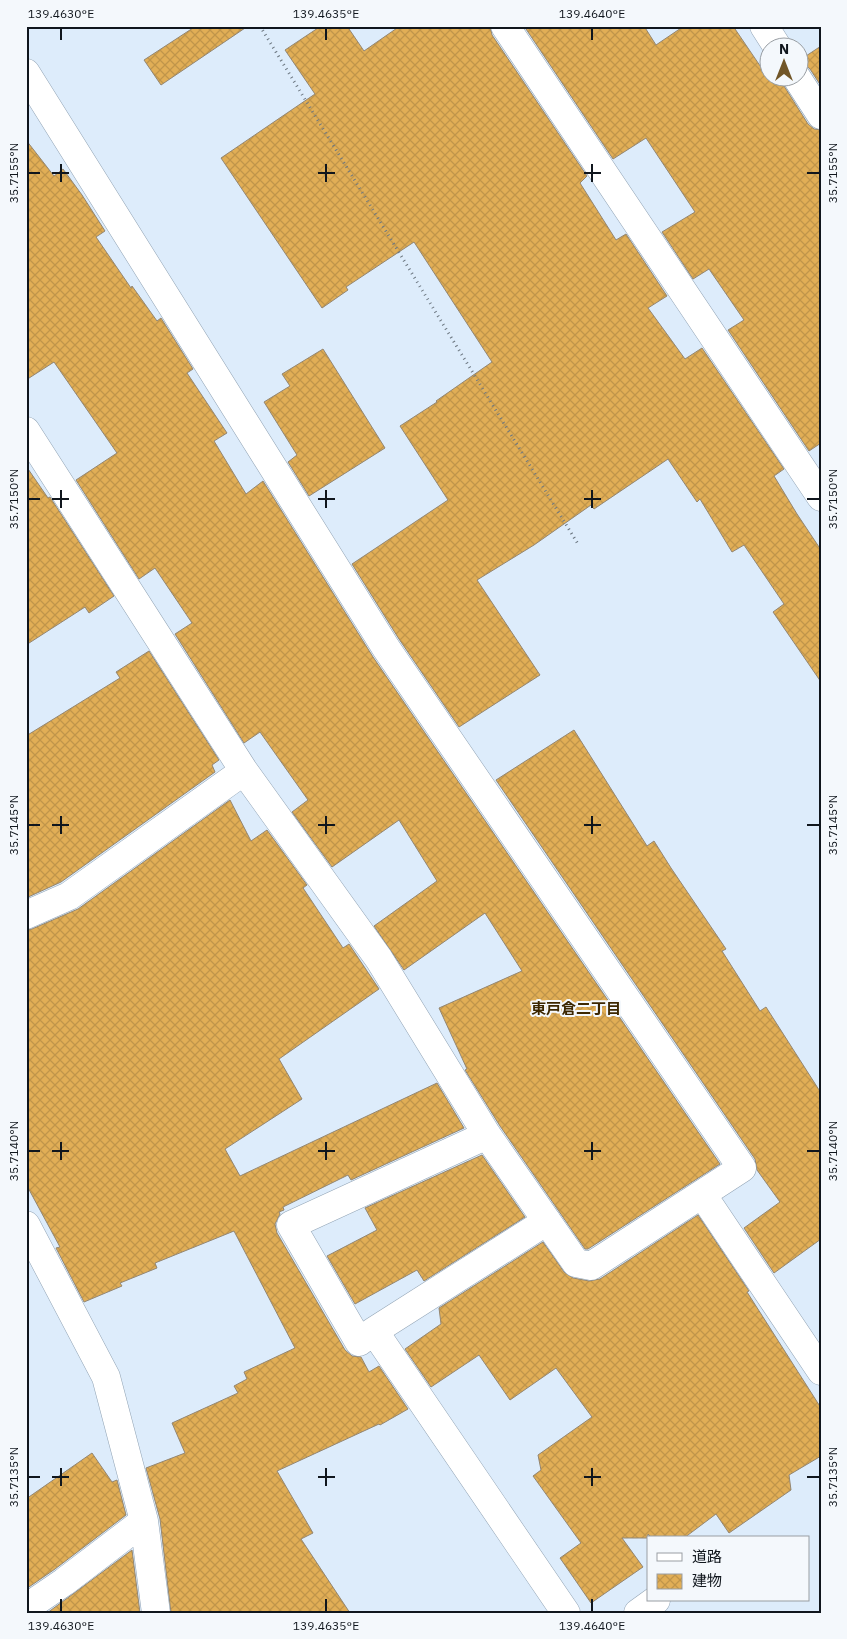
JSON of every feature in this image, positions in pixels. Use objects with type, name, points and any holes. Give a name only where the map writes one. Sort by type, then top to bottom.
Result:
[{"type":"street","points":[[504,26],[821,497]]},
{"type":"street","points":[[764,26],[772,38]]},
{"type":"street","points":[[26,73],[386,648],[742,1168],[591,1266],[576,1263],[487,1134],[379,959],[244,771],[26,431]]},
{"type":"street","points":[[803,88],[821,115]]},
{"type":"street","points":[[26,915],[69,896],[244,771]]},
{"type":"street","points":[[487,1134],[291,1224],[359,1342],[547,1221]]},
{"type":"street","points":[[702,1194],[821,1371]]},
{"type":"street","points":[[26,1225],[106,1377],[144,1521],[156,1613]]},
{"type":"street","points":[[374,1331],[566,1613]]},
{"type":"street","points":[[26,1608],[64,1582],[144,1521]]},
{"type":"street","points":[[638,1613],[653,1602]]},
{"type":"path","points":[[260,26],[578,544]]},
{"type":"building","points":[[196,26],[248,26],[161,85],[144,60]]},
{"type":"building","points":[[321,26],[347,26],[364,51],[400,26],[490,26],[492,35],[587,176],[580,183],[616,240],[626,234],[667,296],[648,308],[685,359],[702,348],[784,469],[774,476],[821,550],[821,682],[773,612],[784,604],[744,545],[732,552],[700,499],[697,502],[668,459],[594,509],[591,505],[534,545],[477,580],[540,675],[459,727],[399,639],[352,564],[448,500],[400,426],[492,362],[414,242],[346,287],[348,290],[322,308],[221,158],[315,94],[285,50]]},
{"type":"building","points":[[524,26],[644,26],[656,45],[684,26],[733,26],[760,66],[760,88],[785,88],[808,124],[814,129],[821,130],[821,443],[809,451],[728,330],[744,320],[709,269],[693,279],[662,232],[695,212],[646,138],[613,159]]},
{"type":"building","points":[[821,46],[821,86],[810,69],[810,53]]},
{"type":"building","points":[[26,140],[54,176],[63,169],[82,195],[105,231],[96,237],[131,288],[132,286],[157,321],[161,318],[193,369],[187,373],[227,433],[214,441],[246,494],[263,481],[373,657],[720,1164],[588,1249],[585,1249],[500,1126],[465,1070],[467,1069],[439,1008],[522,971],[485,913],[404,970],[374,926],[437,881],[399,820],[332,867],[292,812],[308,800],[260,732],[244,743],[175,634],[192,623],[155,568],[139,579],[76,480],[117,453],[54,362],[26,380]]},
{"type":"building","points":[[323,349],[385,448],[309,496],[288,462],[297,455],[264,402],[290,386],[282,374]]},
{"type":"building","points":[[26,466],[48,498],[50,497],[114,596],[89,613],[85,607],[26,645]]},
{"type":"building","points":[[149,651],[219,760],[212,765],[215,772],[61,882],[26,898],[26,736],[120,678],[116,672]]},
{"type":"building","points":[[574,730],[647,846],[654,841],[726,949],[722,951],[760,1011],[766,1007],[821,1093],[821,1239],[774,1273],[744,1228],[780,1202],[757,1170],[755,1159],[496,780]]},
{"type":"building","points":[[230,800],[251,841],[267,830],[307,885],[303,888],[343,948],[349,944],[379,989],[279,1059],[302,1099],[225,1149],[240,1176],[437,1083],[464,1128],[351,1180],[348,1175],[283,1207],[284,1210],[279,1212],[280,1214],[275,1224],[277,1233],[345,1350],[352,1356],[361,1357],[369,1372],[379,1366],[408,1409],[380,1425],[277,1471],[313,1533],[301,1539],[350,1613],[171,1613],[160,1519],[146,1468],[185,1453],[172,1423],[238,1393],[234,1386],[247,1379],[244,1372],[295,1348],[234,1231],[155,1263],[157,1268],[120,1283],[122,1286],[84,1302],[56,1248],[60,1247],[26,1184],[26,930],[78,909]]},
{"type":"building","points":[[482,1155],[525,1217],[424,1281],[417,1270],[355,1304],[327,1256],[377,1230],[365,1208]]},
{"type":"building","points":[[698,1215],[749,1291],[747,1292],[821,1408],[821,1456],[789,1475],[791,1490],[729,1533],[716,1514],[687,1536],[650,1536],[648,1534],[647,1538],[622,1538],[643,1567],[591,1603],[560,1558],[581,1543],[533,1476],[541,1470],[538,1455],[592,1417],[556,1368],[510,1400],[479,1355],[431,1387],[405,1349],[441,1324],[439,1308],[543,1242],[564,1272],[573,1278],[589,1281],[600,1279]]},
{"type":"building","points":[[92,1453],[112,1482],[117,1480],[126,1515],[26,1589],[26,1499]]},
{"type":"building","points":[[132,1550],[140,1613],[47,1613],[73,1594]]},
{"type":"district","name":"東戸倉二丁目","points":[[576,1009]]}]
